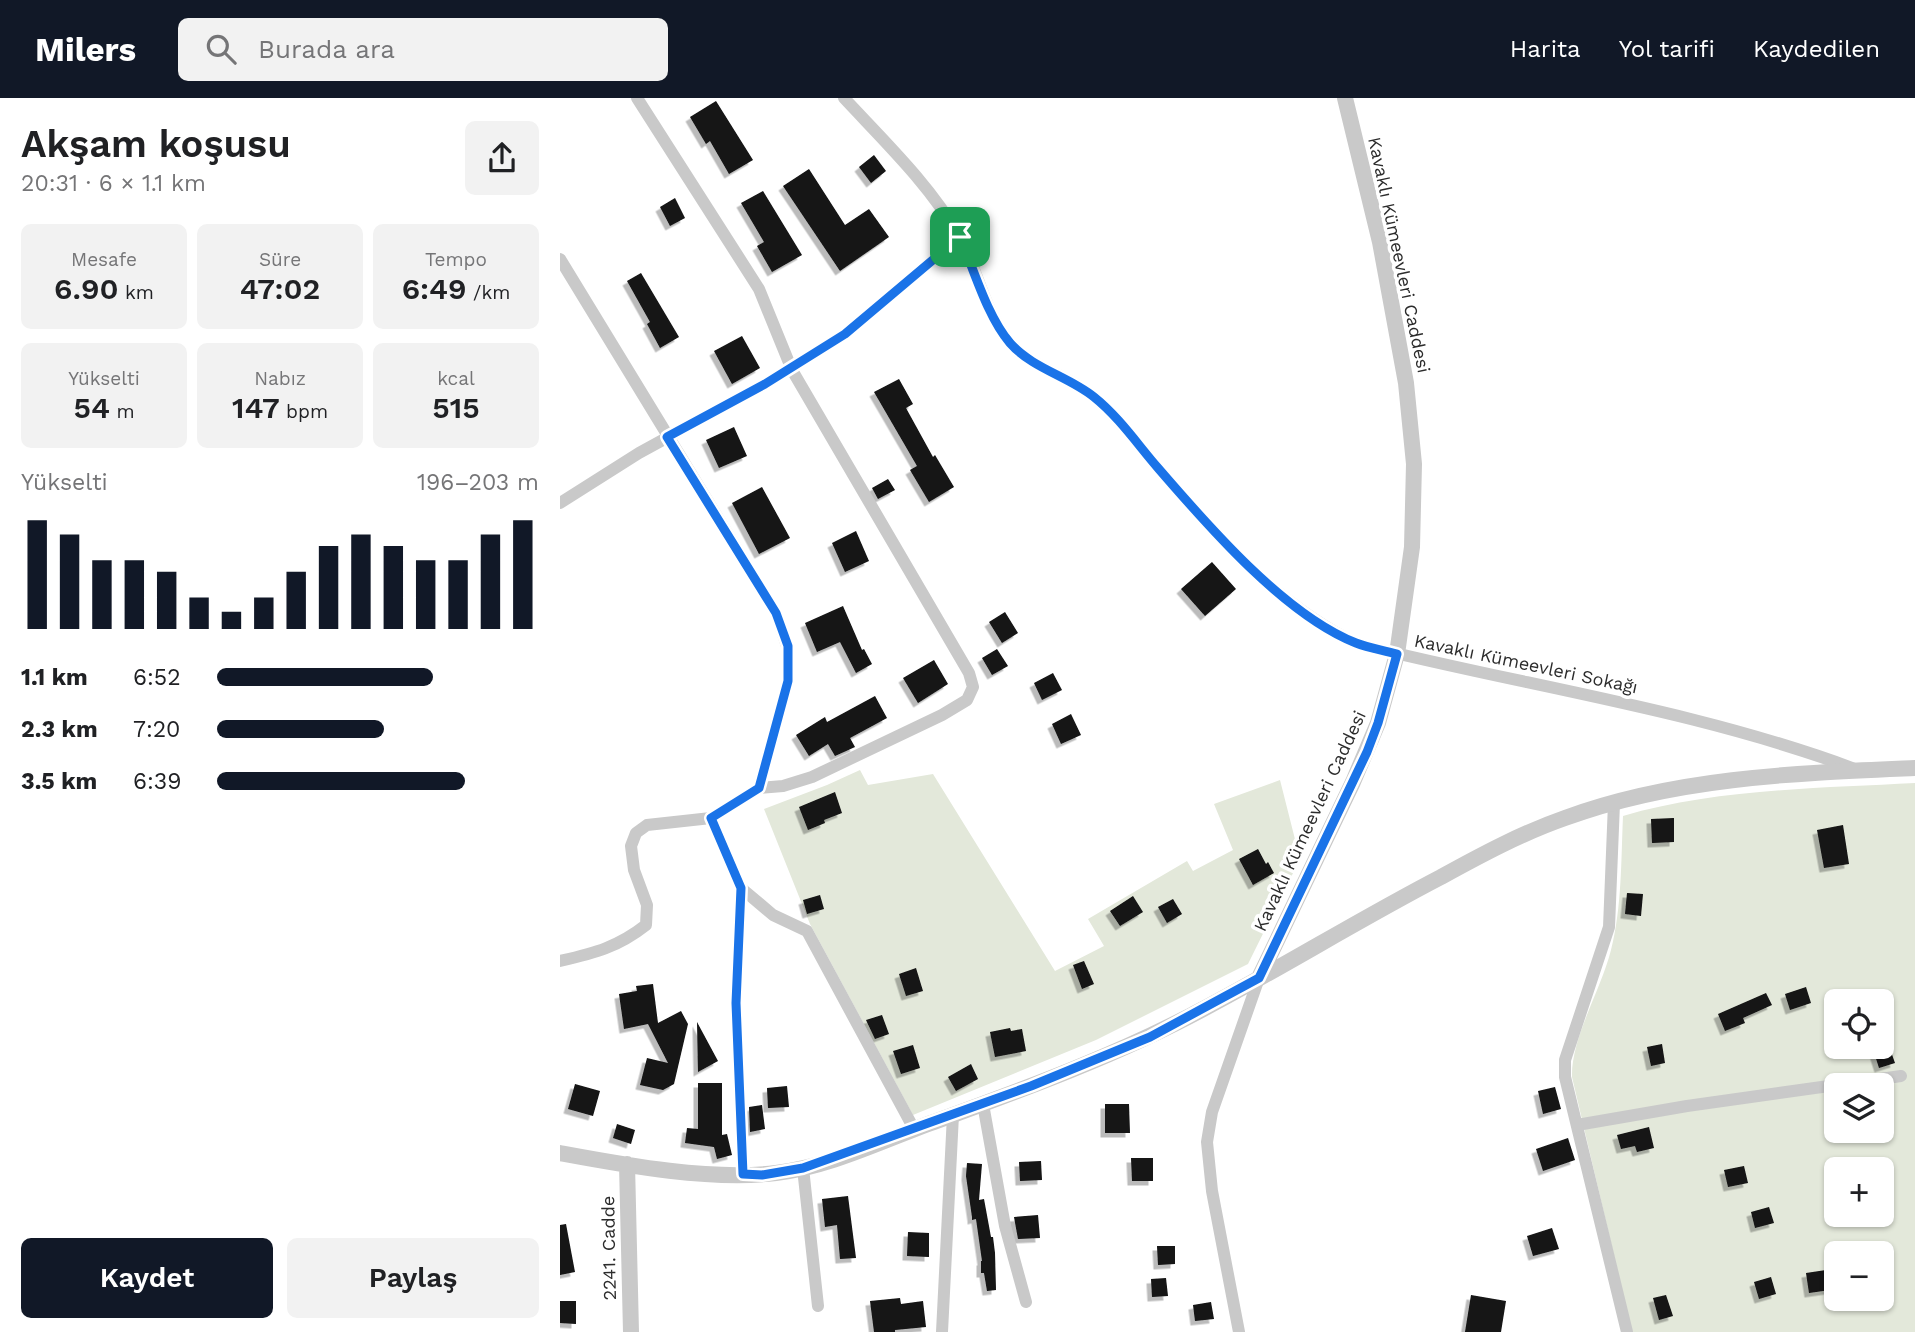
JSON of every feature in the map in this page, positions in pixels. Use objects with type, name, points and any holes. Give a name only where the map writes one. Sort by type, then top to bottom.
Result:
[{"type":"street","points":[[560,961],[606,950],[646,925],[646,905],[634,870],[631,846],[636,833],[647,825],[711,818],[759,788],[783,786],[812,777],[942,715],[967,700],[973,687],[969,673],[791,368],[759,289],[638,98]]},
{"type":"street","name":"Kavaklı Kümeevleri Sokağı","points":[[844,98],[930,196],[960,237],[993,317],[1016,349],[1094,397],[1253,569],[1320,625],[1358,644],[1753,734],[1855,769]]},
{"type":"street","name":"Kavaklı Kümeevleri Caddesi","points":[[1259,978],[1367,752],[1384,704],[1397,654],[1412,547],[1412,429],[1392,303],[1345,98]]},
{"type":"street","points":[[560,503],[667,437],[791,368],[865,318],[960,237]]},
{"type":"street","points":[[560,259],[776,613],[788,646],[788,681],[759,788]]},
{"type":"street","points":[[560,1153],[701,1173],[762,1175],[803,1168],[1071,1071],[1150,1037],[1477,858],[1564,818],[1614,803],[1691,787],[1855,769],[1915,768]]},
{"type":"street","points":[[1614,803],[1609,927],[1565,1060],[1565,1077],[1627,1332]]},
{"type":"street","points":[[711,818],[741,888],[736,1003],[743,1174]]},
{"type":"street","points":[[741,888],[773,915],[807,931],[914,1129]]},
{"type":"street","points":[[1239,1332],[1212,1191],[1207,1142],[1212,1112],[1259,978]]},
{"type":"street","points":[[1894,1077],[1900,1076]]},
{"type":"street","points":[[1577,1125],[1824,1087]]},
{"type":"street","points":[[983,1104],[1005,1226],[1026,1302]]},
{"type":"street","points":[[942,1332],[953,1115]]},
{"type":"street","name":"2241. Cadde","points":[[626,1164],[631,1332]]},
{"type":"street","points":[[803,1168],[818,1306]]},
{"type":"shaded area","points":[[860,770],[868,785],[933,774],[1055,971],[1104,946],[1088,919],[1187,861],[1193,871],[1233,850],[1214,804],[1280,780],[1300,859],[1248,964],[1096,1040],[913,1115],[810,924],[764,809]]},
{"type":"shaded area","points":[[1915,783],[1915,1332],[1632,1332],[1572,1077],[1576,1046],[1615,934],[1623,816],[1694,800],[1805,789]]},
{"type":"building","points":[[716,101],[753,160],[729,174],[710,141],[706,144],[690,117]]},
{"type":"building","points":[[874,155],[886,171],[871,183],[859,167]]},
{"type":"building","points":[[809,169],[845,225],[869,209],[889,237],[840,271],[783,186]]},
{"type":"building","points":[[763,191],[802,255],[772,272],[757,246],[764,242],[741,203]]},
{"type":"building","points":[[675,198],[685,218],[670,226],[660,207]]},
{"type":"building","points":[[641,273],[679,337],[660,348],[647,324],[650,322],[627,281]]},
{"type":"building","points":[[742,336],[760,368],[732,384],[714,351]]},
{"type":"building","points":[[899,379],[913,404],[906,408],[933,457],[935,455],[954,487],[929,502],[910,470],[917,466],[874,392]]},
{"type":"building","points":[[734,427],[747,456],[719,468],[706,440]]},
{"type":"building","points":[[888,479],[895,490],[878,499],[872,488]]},
{"type":"building","points":[[762,487],[790,538],[759,554],[732,503]]},
{"type":"building","points":[[856,531],[869,561],[845,572],[832,543]]},
{"type":"building","points":[[1212,562],[1236,589],[1205,616],[1181,589]]},
{"type":"building","points":[[843,606],[862,650],[864,649],[872,664],[856,673],[840,642],[817,652],[805,623]]},
{"type":"building","points":[[1005,612],[1018,633],[1002,643],[989,622]]},
{"type":"building","points":[[997,649],[1008,666],[992,675],[982,658]]},
{"type":"building","points":[[934,660],[948,684],[918,703],[903,678]]},
{"type":"building","points":[[1053,673],[1062,690],[1042,700],[1034,683]]},
{"type":"building","points":[[875,696],[887,718],[850,738],[855,747],[835,756],[828,744],[809,756],[796,735],[825,717],[827,722]]},
{"type":"building","points":[[1071,714],[1081,735],[1061,744],[1052,724]]},
{"type":"building","points":[[835,792],[842,813],[808,830],[799,807]]},
{"type":"building","points":[[1674,818],[1674,842],[1652,843],[1651,819]]},
{"type":"building","points":[[1843,825],[1849,864],[1824,868],[1817,830]]},
{"type":"building","points":[[1258,849],[1274,873],[1253,885],[1239,859]]},
{"type":"building","points":[[1627,893],[1643,894],[1641,916],[1625,914]]},
{"type":"building","points":[[820,895],[824,909],[807,914],[803,900]]},
{"type":"building","points":[[1133,896],[1143,912],[1120,926],[1110,911]]},
{"type":"building","points":[[1173,899],[1182,914],[1167,923],[1158,907]]},
{"type":"building","points":[[1084,961],[1094,984],[1082,989],[1073,965]]},
{"type":"building","points":[[916,968],[923,991],[906,996],[899,974]]},
{"type":"building","points":[[653,984],[658,1023],[681,1011],[688,1024],[674,1084],[663,1090],[640,1085],[647,1058],[668,1063],[648,1024],[624,1029],[619,994],[637,991],[636,986]]},
{"type":"building","points":[[1806,987],[1811,1003],[1790,1010],[1785,994]]},
{"type":"building","points":[[1766,993],[1772,1005],[1743,1018],[1745,1023],[1725,1031],[1718,1014]]},
{"type":"building","points":[[882,1015],[889,1034],[875,1039],[866,1020]]},
{"type":"building","points":[[697,1022],[718,1061],[698,1072]]},
{"type":"building","points":[[1010,1028],[1011,1031],[1022,1029],[1026,1051],[995,1057],[990,1032]]},
{"type":"building","points":[[1662,1044],[1665,1063],[1651,1066],[1647,1047]]},
{"type":"building","points":[[913,1045],[920,1068],[901,1074],[893,1051]]},
{"type":"building","points":[[1876,1059],[1894,1059],[1895,1063],[1879,1068]]},
{"type":"building","points":[[971,1064],[978,1079],[956,1091],[948,1077]]},
{"type":"building","points":[[698,1083],[722,1083],[722,1135],[727,1134],[732,1155],[717,1159],[714,1147],[685,1143],[687,1128],[698,1129]]},
{"type":"building","points":[[575,1084],[600,1091],[593,1116],[568,1109]]},
{"type":"building","points":[[787,1086],[789,1107],[768,1108],[767,1088]]},
{"type":"building","points":[[1555,1087],[1561,1109],[1543,1114],[1538,1091]]},
{"type":"building","points":[[1105,1104],[1129,1104],[1130,1133],[1105,1133]]},
{"type":"building","points":[[762,1105],[765,1129],[750,1132],[749,1107]]},
{"type":"building","points":[[617,1124],[635,1130],[631,1144],[613,1138]]},
{"type":"building","points":[[1649,1127],[1654,1148],[1637,1152],[1635,1146],[1621,1149],[1617,1135]]},
{"type":"building","points":[[1568,1138],[1575,1160],[1543,1171],[1536,1149]]},
{"type":"building","points":[[1131,1158],[1153,1158],[1153,1181],[1132,1181]]},
{"type":"building","points":[[1041,1161],[1042,1180],[1020,1181],[1019,1162]]},
{"type":"building","points":[[967,1163],[982,1164],[979,1200],[984,1199],[993,1237],[996,1290],[987,1291],[984,1273],[981,1273],[982,1261],[976,1219],[972,1220],[966,1176]]},
{"type":"building","points":[[1744,1166],[1748,1183],[1728,1187],[1724,1170]]},
{"type":"building","points":[[848,1196],[856,1258],[840,1259],[837,1225],[825,1227],[822,1199]]},
{"type":"building","points":[[1769,1207],[1774,1223],[1755,1228],[1751,1212]]},
{"type":"building","points":[[1038,1215],[1040,1238],[1018,1239],[1014,1217]]},
{"type":"building","points":[[566,1224],[575,1272],[560,1275],[560,1225]]},
{"type":"building","points":[[1552,1228],[1559,1249],[1533,1256],[1527,1236]]},
{"type":"building","points":[[908,1232],[929,1233],[929,1257],[907,1256]]},
{"type":"building","points":[[1157,1246],[1175,1246],[1175,1264],[1158,1265]]},
{"type":"building","points":[[1824,1270],[1824,1291],[1809,1293],[1806,1273]]},
{"type":"building","points":[[1771,1277],[1776,1294],[1759,1299],[1754,1282]]},
{"type":"building","points":[[1166,1278],[1168,1296],[1152,1297],[1151,1279]]},
{"type":"building","points":[[1471,1295],[1506,1301],[1501,1332],[1465,1332]]},
{"type":"building","points":[[1666,1295],[1673,1316],[1659,1320],[1653,1298]]},
{"type":"building","points":[[900,1298],[901,1304],[923,1301],[926,1327],[874,1332],[870,1301]]},
{"type":"building","points":[[560,1301],[576,1301],[576,1324],[560,1323]]},
{"type":"building","points":[[1211,1302],[1214,1319],[1195,1321],[1193,1305]]},
{"type":"route","points":[[960,237],[993,317],[1009,342],[1023,355],[1094,397],[1218,533],[1298,609],[1340,636],[1358,644],[1397,654],[1387,695],[1367,752],[1259,978],[1150,1037],[1031,1086],[803,1168],[762,1175],[743,1174],[736,1003],[741,888],[711,818],[759,788],[788,681],[788,646],[776,613],[667,437],[765,384],[845,334],[960,237]]}]
